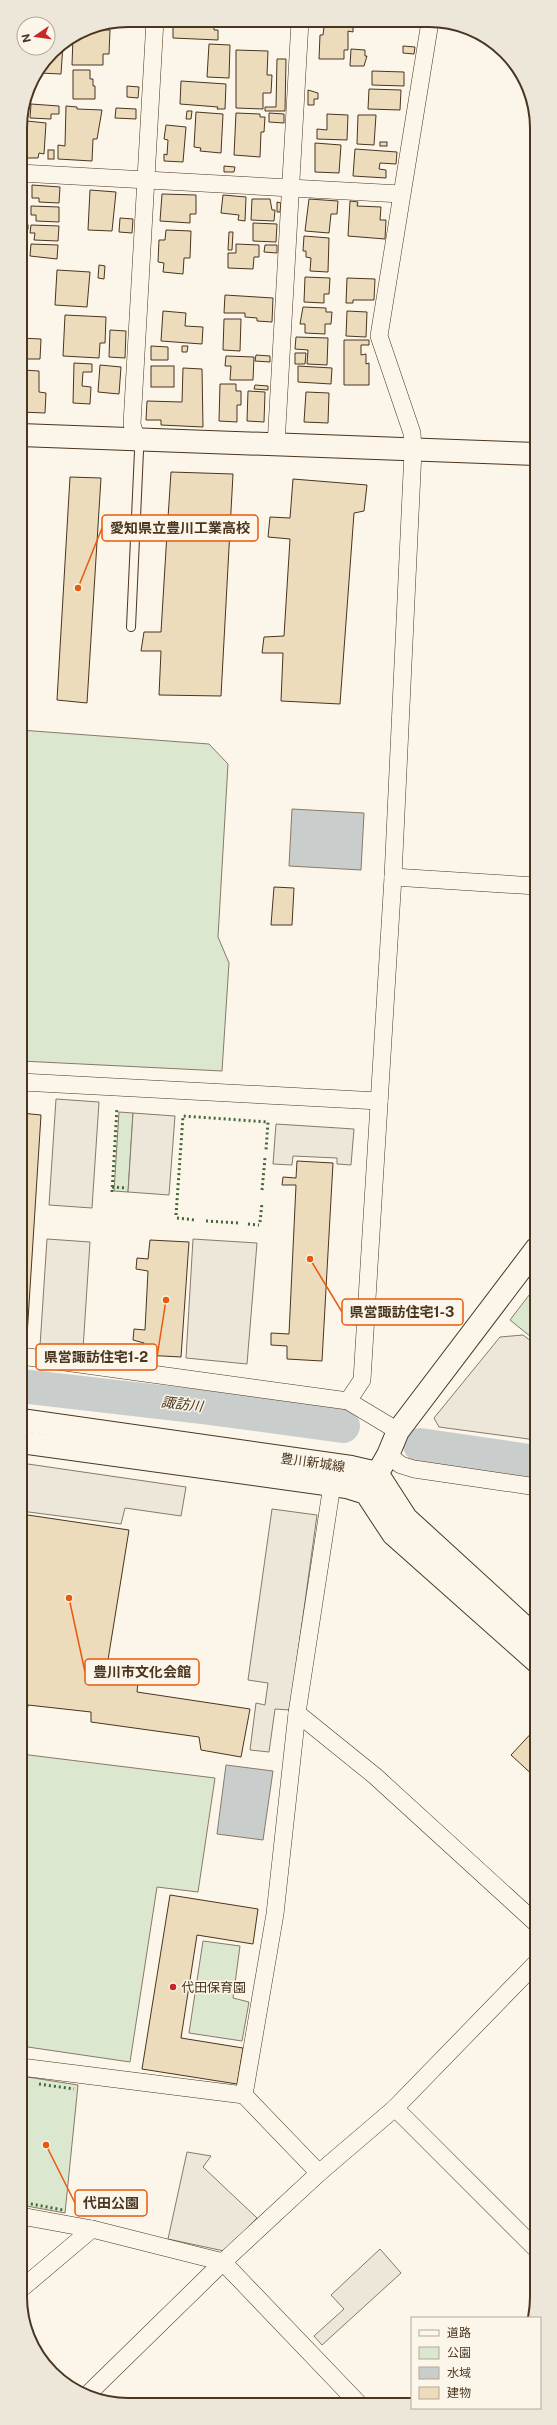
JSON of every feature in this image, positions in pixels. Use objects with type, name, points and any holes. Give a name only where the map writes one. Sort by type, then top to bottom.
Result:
[{"type":"main road","points":[[27,435],[136,438],[414,451],[530,454]]},
{"type":"main road","points":[[530,1257],[398,1431],[366,1493],[393,1534],[530,1656]]},
{"type":"main road","name":"豊川新城線","points":[[27,1421],[343,1466],[382,1464]]},
{"type":"main road","name":"豊川新城線","points":[[27,1443],[332,1485],[366,1493]]},
{"type":"main road","points":[[382,1464],[406,1518],[530,1632]]},
{"type":"street","points":[[136,438],[132,424],[155,27]]},
{"type":"street","points":[[276,445],[292,187],[300,27]]},
{"type":"street","points":[[348,1401],[362,1380],[393,877],[414,451],[412,433],[379,336],[429,27]]},
{"type":"street","points":[[27,173],[401,194]]},
{"type":"street","points":[[393,877],[530,886]]},
{"type":"street","points":[[27,1082],[379,1101]]},
{"type":"street","points":[[27,1357],[348,1401],[398,1431]]},
{"type":"street","points":[[382,1464],[401,1465],[414,1469],[530,1486]]},
{"type":"street","points":[[244,2095],[274,1914],[297,1713],[332,1485]]},
{"type":"street","points":[[297,1713],[375,1776],[530,1918]]},
{"type":"street","points":[[90,2391],[223,2262],[319,2173],[395,2108],[530,1969]]},
{"type":"street","points":[[27,2069],[244,2095],[319,2173]]},
{"type":"street","points":[[395,2108],[530,2243]]},
{"type":"street","points":[[27,2217],[92,2229],[223,2262],[353,2398]]},
{"type":"street","points":[[27,2284],[92,2229]]},
{"type":"lane","points":[[131,627],[139,451],[136,438]]},
{"type":"green space","points":[[27,731],[209,744],[228,764],[218,937],[229,963],[222,1071],[27,1061]]},
{"type":"green space","points":[[119,1112],[133,1113],[128,1192],[114,1191]]},
{"type":"green space","points":[[530,1294],[530,1336],[510,1320]]},
{"type":"green space","points":[[27,1755],[215,1778],[198,1892],[157,1887],[130,2062],[27,2047]]},
{"type":"green space","points":[[203,1941],[240,1946],[233,1998],[249,2002],[242,2041],[189,2033]]},
{"type":"green space","points":[[27,2077],[78,2085],[65,2213],[27,2206]]},
{"type":"shaded area","points":[[56,1099],[99,1102],[92,1208],[49,1205]]},
{"type":"shaded area","points":[[133,1113],[175,1116],[169,1195],[128,1192]]},
{"type":"shaded area","points":[[276,1124],[354,1129],[351,1165],[337,1164],[337,1158],[293,1156],[292,1165],[273,1164]]},
{"type":"shaded area","points":[[47,1239],[90,1242],[83,1349],[40,1346]]},
{"type":"shaded area","points":[[193,1239],[257,1243],[247,1364],[186,1358]]},
{"type":"shaded area","points":[[523,1335],[530,1340],[530,1439],[439,1427],[434,1418],[500,1337]]},
{"type":"shaded area","points":[[27,1464],[186,1487],[181,1516],[125,1508],[121,1524],[27,1512]]},
{"type":"shaded area","points":[[272,1509],[317,1515],[290,1710],[275,1709],[269,1752],[250,1750],[256,1703],[265,1705],[268,1683],[248,1680]]},
{"type":"shaded area","points":[[187,2152],[211,2156],[203,2167],[257,2218],[224,2251],[168,2239]]},
{"type":"shaded area","points":[[380,2249],[401,2273],[322,2345],[314,2336],[344,2309],[331,2295]]},
{"type":"water","points":[[292,809],[364,813],[361,870],[289,866]]},
{"type":"water","points":[[226,1765],[273,1771],[263,1840],[217,1834]]},
{"type":"building","points":[[173,27],[214,27],[214,30],[218,30],[218,40],[173,38]]},
{"type":"building","points":[[324,27],[353,27],[353,32],[348,31],[348,50],[344,50],[344,59],[319,59],[320,35],[323,35]]},
{"type":"building","points":[[110,30],[109,54],[103,54],[103,65],[72,65],[73,43],[95,32]]},
{"type":"building","points":[[209,44],[230,45],[229,78],[207,77]]},
{"type":"building","points":[[403,46],[415,47],[414,54],[403,53]]},
{"type":"building","points":[[351,49],[365,50],[365,56],[367,56],[364,66],[350,66]]},
{"type":"building","points":[[236,50],[268,51],[267,75],[272,75],[271,93],[263,93],[263,109],[236,108]]},
{"type":"building","points":[[63,51],[61,74],[43,73],[56,56]]},
{"type":"building","points":[[277,59],[286,59],[285,111],[265,111],[265,107],[276,107]]},
{"type":"building","points":[[73,70],[90,70],[90,79],[93,79],[93,86],[95,86],[95,99],[73,99]]},
{"type":"building","points":[[372,71],[404,72],[404,86],[372,85]]},
{"type":"building","points":[[181,81],[226,84],[225,109],[217,109],[218,107],[180,104]]},
{"type":"building","points":[[127,86],[139,87],[138,98],[127,97]]},
{"type":"building","points":[[369,89],[401,90],[400,110],[368,109]]},
{"type":"building","points":[[308,90],[318,93],[318,99],[314,99],[314,105],[308,105]]},
{"type":"building","points":[[31,104],[59,106],[59,114],[51,114],[51,119],[30,118]]},
{"type":"building","points":[[66,106],[77,107],[77,109],[102,110],[97,139],[93,139],[92,161],[58,159],[58,145],[65,146]]},
{"type":"building","points":[[116,108],[136,109],[136,119],[115,118]]},
{"type":"building","points":[[187,111],[192,111],[191,119],[186,119]]},
{"type":"building","points":[[196,112],[223,114],[221,153],[200,151],[201,148],[194,147]]},
{"type":"building","points":[[236,113],[260,114],[260,117],[265,117],[264,132],[261,132],[260,157],[234,155]]},
{"type":"building","points":[[269,113],[284,114],[284,123],[269,122]]},
{"type":"building","points":[[327,114],[348,115],[347,140],[317,139],[317,129],[327,130]]},
{"type":"building","points":[[358,115],[376,115],[374,145],[357,144]]},
{"type":"building","points":[[27,121],[46,123],[44,154],[39,153],[38,158],[27,158]]},
{"type":"building","points":[[166,125],[186,127],[183,162],[164,161],[164,154],[167,155],[168,140],[164,139]]},
{"type":"building","points":[[380,142],[387,142],[387,146],[380,146]]},
{"type":"building","points":[[315,143],[341,145],[339,173],[315,172]]},
{"type":"building","points":[[355,149],[397,152],[396,164],[380,163],[379,169],[386,170],[386,178],[353,176]]},
{"type":"building","points":[[48,150],[54,150],[54,159],[48,159]]},
{"type":"building","points":[[224,166],[235,167],[234,172],[224,172]]},
{"type":"building","points":[[32,185],[60,187],[59,203],[39,202],[39,198],[32,198]]},
{"type":"building","points":[[90,190],[116,192],[112,231],[88,230]]},
{"type":"building","points":[[162,194],[196,195],[196,214],[190,214],[190,223],[160,221]]},
{"type":"building","points":[[223,195],[246,197],[245,221],[238,220],[239,215],[221,213]]},
{"type":"building","points":[[252,199],[270,199],[272,210],[275,210],[274,221],[251,220]]},
{"type":"building","points":[[309,199],[338,201],[337,214],[331,214],[329,233],[305,231]]},
{"type":"building","points":[[350,201],[358,202],[357,206],[381,207],[380,220],[386,220],[385,239],[348,236]]},
{"type":"building","points":[[277,202],[281,203],[280,212],[277,212]]},
{"type":"building","points":[[31,206],[59,207],[59,222],[36,221],[36,215],[31,215]]},
{"type":"building","points":[[120,218],[133,219],[132,233],[119,232]]},
{"type":"building","points":[[253,223],[277,224],[276,242],[253,241]]},
{"type":"building","points":[[31,225],[59,226],[58,241],[34,240],[35,233],[30,233]]},
{"type":"building","points":[[166,230],[191,231],[190,258],[184,258],[183,274],[163,272],[164,263],[158,262],[159,240],[165,240]]},
{"type":"building","points":[[229,232],[233,232],[232,250],[228,250]]},
{"type":"building","points":[[304,236],[329,238],[328,272],[310,271],[311,258],[306,257],[306,251],[303,251]]},
{"type":"building","points":[[31,244],[58,245],[57,259],[30,256]]},
{"type":"building","points":[[236,244],[259,245],[259,257],[254,257],[253,269],[228,268],[228,253],[236,253]]},
{"type":"building","points":[[265,245],[277,245],[277,253],[264,252]]},
{"type":"building","points":[[99,265],[105,266],[104,279],[98,278]]},
{"type":"building","points":[[57,270],[90,272],[87,307],[55,305]]},
{"type":"building","points":[[305,277],[330,278],[329,294],[324,294],[324,303],[304,302]]},
{"type":"building","points":[[347,278],[375,279],[374,300],[353,300],[353,303],[346,303]]},
{"type":"building","points":[[225,295],[273,298],[272,322],[257,321],[257,318],[245,317],[245,313],[224,313]]},
{"type":"building","points":[[303,307],[326,308],[326,312],[332,312],[331,324],[325,324],[325,334],[305,333],[305,324],[300,324]]},
{"type":"building","points":[[163,311],[186,313],[185,326],[203,327],[202,344],[161,341]]},
{"type":"building","points":[[347,311],[367,312],[366,337],[346,336]]},
{"type":"building","points":[[65,315],[106,317],[105,343],[100,343],[99,358],[63,356]]},
{"type":"building","points":[[224,319],[241,319],[240,351],[223,350]]},
{"type":"building","points":[[110,330],[126,331],[125,358],[109,357]]},
{"type":"building","points":[[296,337],[328,338],[327,365],[307,364],[308,350],[295,349]]},
{"type":"building","points":[[27,338],[41,339],[40,359],[27,359]]},
{"type":"building","points":[[344,340],[369,340],[369,345],[361,345],[361,355],[366,354],[366,364],[369,363],[369,385],[344,385]]},
{"type":"building","points":[[151,346],[168,347],[168,360],[151,360]]},
{"type":"building","points":[[182,346],[188,346],[187,352],[182,352]]},
{"type":"building","points":[[295,353],[306,353],[305,364],[295,364]]},
{"type":"building","points":[[256,355],[270,356],[270,362],[255,361]]},
{"type":"building","points":[[226,356],[254,357],[253,380],[230,380],[231,366],[225,366]]},
{"type":"building","points":[[74,363],[92,364],[92,372],[83,372],[82,386],[91,387],[90,404],[73,403]]},
{"type":"building","points":[[100,365],[121,367],[119,394],[98,392]]},
{"type":"building","points":[[151,366],[174,366],[174,387],[151,387]]},
{"type":"building","points":[[298,366],[332,368],[331,384],[298,382]]},
{"type":"building","points":[[183,368],[202,369],[203,427],[161,425],[161,420],[146,420],[147,401],[182,402]]},
{"type":"building","points":[[27,370],[39,371],[39,392],[46,393],[45,413],[27,412]]},
{"type":"building","points":[[220,384],[236,384],[236,391],[241,391],[241,405],[237,405],[237,422],[219,421]]},
{"type":"building","points":[[255,385],[268,386],[268,390],[254,389]]},
{"type":"building","points":[[248,391],[265,392],[264,422],[247,421]]},
{"type":"building","points":[[306,392],[329,393],[328,423],[304,422]]},
{"type":"building","points":[[171,472],[233,474],[221,696],[159,695],[161,651],[141,651],[144,632],[161,632],[167,533],[148,533],[149,517],[168,518]]},
{"type":"building","points":[[70,477],[101,478],[87,703],[57,700]]},
{"type":"building","points":[[293,479],[367,485],[364,511],[354,513],[340,704],[281,701],[283,653],[262,653],[264,637],[284,636],[290,539],[268,537],[270,517],[290,518]]},
{"type":"building","points":[[274,887],[294,888],[292,925],[271,925]]},
{"type":"building","points":[[27,1114],[41,1115],[27,1336]]},
{"type":"building","points":[[297,1161],[333,1163],[322,1361],[287,1359],[287,1346],[271,1345],[271,1333],[289,1334],[296,1185],[282,1185],[283,1177],[296,1178]]},
{"type":"building","points":[[150,1240],[189,1242],[181,1357],[144,1355],[144,1343],[133,1340],[134,1329],[145,1330],[148,1271],[136,1269],[137,1258],[148,1259]]},
{"type":"building","points":[[27,1515],[129,1530],[107,1666],[139,1671],[137,1692],[250,1709],[241,1757],[201,1750],[199,1737],[91,1722],[91,1712],[28,1705],[27,1712]]},
{"type":"building","points":[[530,1735],[530,1773],[511,1755]]},
{"type":"building","points":[[170,1895],[258,1909],[253,1944],[197,1935],[181,2038],[243,2048],[237,2084],[142,2069]]},
{"type":"waterway","name":"諏訪川","points":[[27,1387],[203,1407],[343,1426]]},
{"type":"waterway","name":"諏訪川","points":[[420,1445],[530,1461]]},
{"type":"hedge","points":[[112,1192],[117,1108]]},
{"type":"hedge","points":[[176,1215],[183,1116],[268,1122],[266,1150]]},
{"type":"hedge","points":[[262,1190],[265,1158]]},
{"type":"hedge","points":[[112,1187],[126,1188]]},
{"type":"hedge","points":[[260,1222],[262,1203]]},
{"type":"hedge","points":[[177,1218],[195,1220]]},
{"type":"hedge","points":[[206,1221],[239,1223]]},
{"type":"hedge","points":[[248,1224],[259,1225]]},
{"type":"hedge","points":[[39,2084],[74,2089]]},
{"type":"hedge","points":[[27,2203],[63,2210]]},
{"type":"place","name":"愛知県立豊川工業高校","points":[[78,588]]},
{"type":"place","name":"県営諏訪住宅1-3","points":[[310,1259]]},
{"type":"place","name":"県営諏訪住宅1-2","points":[[166,1300]]},
{"type":"place","name":"豊川市文化会館","points":[[69,1598]]},
{"type":"place","name":"代田保育園","points":[[173,1987]]},
{"type":"place","name":"代田公園","points":[[46,2145]]}]
